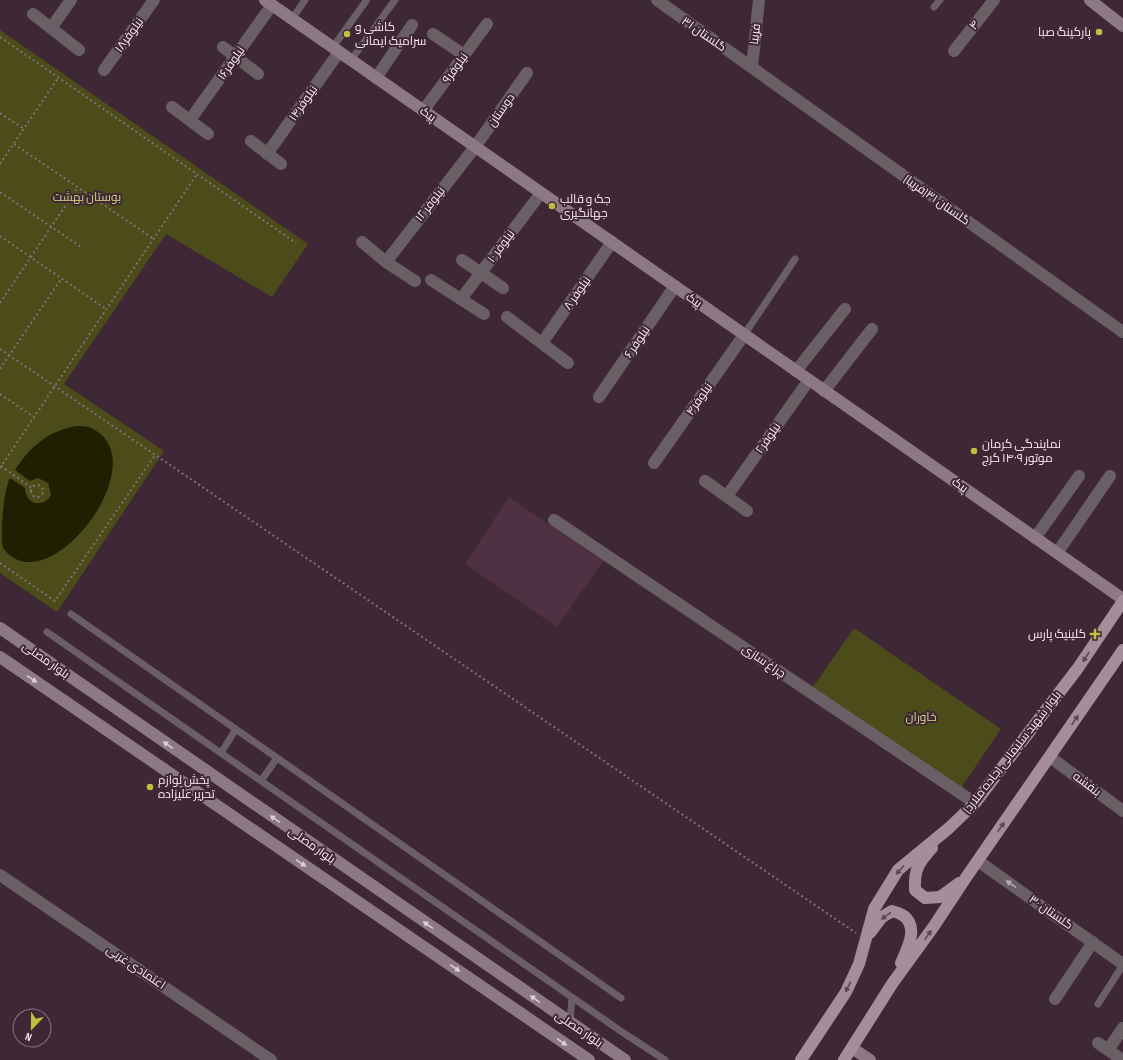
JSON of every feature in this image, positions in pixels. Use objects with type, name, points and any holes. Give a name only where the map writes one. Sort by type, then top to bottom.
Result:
[{"type":"main road","name":"بلوار شهید سلیمانی (جاده ملارد)","points":[[801,1060],[846,992],[859,964],[874,909],[898,870],[949,828],[975,803],[1078,668],[1123,600]]},
{"type":"main road","points":[[844,1060],[892,984],[934,926],[964,879],[978,861],[1123,650]]},
{"type":"main road","points":[[949,828],[918,865],[914,877],[915,890],[925,898],[940,897],[964,879]]},
{"type":"main road","points":[[865,939],[882,917],[892,911],[904,916],[912,928],[909,945],[892,984]]},
{"type":"street","points":[[51,28],[71,0]]},
{"type":"street","name":"نیلوفر۱۸","points":[[104,70],[154,0]]},
{"type":"street","name":"گلستان ۳۱","points":[[657,0],[752,67]]},
{"type":"street","name":"فریبا","points":[[752,67],[760,0]]},
{"type":"street","name":"۴","points":[[954,51],[994,0]]},
{"type":"street","points":[[1090,0],[1123,26]]},
{"type":"street","name":"پیک","points":[[269,2],[1123,600]]},
{"type":"street","name":"نیلوفر۱۶","points":[[190,120],[235,56],[269,2]]},
{"type":"street","points":[[33,14],[79,50]]},
{"type":"street","name":"نیلوفر۹","points":[[423,111],[487,24]]},
{"type":"street","points":[[376,78],[412,25]]},
{"type":"street","points":[[433,34],[464,55]]},
{"type":"street","points":[[223,47],[258,74]]},
{"type":"street","name":"نیلوفر۱۴","points":[[267,154],[336,50]]},
{"type":"street","name":"گلستان ۳۱(فریبا)","points":[[752,67],[1123,332]]},
{"type":"street","name":"دوستان","points":[[475,147],[527,73]]},
{"type":"street","points":[[172,107],[208,134]]},
{"type":"street","points":[[251,141],[281,164]]},
{"type":"street","name":"نیلوفر ۱۲","points":[[386,262],[475,147]]},
{"type":"street","name":"نیلوفر ۱۰","points":[[461,299],[540,192]]},
{"type":"street","points":[[362,242],[386,262],[415,281]]},
{"type":"street","name":"نیلوفر ۸","points":[[542,343],[612,242]]},
{"type":"street","points":[[462,260],[503,288]]},
{"type":"street","points":[[431,280],[484,314]]},
{"type":"street","name":"نیلوفر ۶","points":[[598,397],[675,286]]},
{"type":"street","points":[[796,371],[845,309]]},
{"type":"street","points":[[507,317],[568,362]]},
{"type":"street","points":[[824,391],[872,329]]},
{"type":"street","name":"نیلوفر۴","points":[[654,463],[744,335]]},
{"type":"street","name":"نیلوفر۲","points":[[727,496],[809,380]]},
{"type":"street","points":[[1035,538],[1079,476]]},
{"type":"street","points":[[1057,554],[1110,476]]},
{"type":"street","points":[[705,481],[747,511]]},
{"type":"street","name":"چراغ سازی","points":[[554,520],[975,803]]},
{"type":"street","name":"بلوار مصلی","points":[[0,628],[625,1060]]},
{"type":"street","name":"بلوار مصلی","points":[[0,657],[589,1060]]},
{"type":"street","name":"بنفشه","points":[[1050,757],[1123,811]]},
{"type":"street","name":"گلستان ۳۰","points":[[978,861],[1123,964]]},
{"type":"street","name":"اعتمادی غربی","points":[[0,874],[271,1060]]},
{"type":"street","points":[[1055,999],[1093,942]]},
{"type":"street","points":[[1121,1060],[1103,1047],[1123,1028]]},
{"type":"street","points":[[852,1048],[870,1060]]},
{"type":"lane","points":[[292,19],[305,0]]},
{"type":"lane","points":[[351,60],[395,0]]},
{"type":"lane","points":[[934,7],[940,0]]},
{"type":"lane","points":[[336,50],[366,1]]},
{"type":"lane","points":[[744,335],[795,259]]},
{"type":"lane","points":[[71,614],[621,998]]},
{"type":"lane","points":[[47,632],[572,998],[665,1060]]},
{"type":"lane","points":[[221,753],[236,729]]},
{"type":"lane","points":[[261,781],[277,758]]},
{"type":"lane","points":[[1098,1004],[1123,964]]},
{"type":"lane","points":[[570,1022],[572,998]]},
{"type":"path","points":[[0,37],[296,243]]},
{"type":"path","points":[[0,164],[58,78]]},
{"type":"path","points":[[0,113],[24,129]]},
{"type":"path","points":[[14,144],[154,239]]},
{"type":"path","points":[[32,488],[31,491],[35,497],[43,494],[40,486],[32,488],[1,467],[197,174]]},
{"type":"path","points":[[0,303],[78,187]]},
{"type":"path","points":[[0,192],[80,247]]},
{"type":"path","points":[[0,236],[106,309]]},
{"type":"path","points":[[0,369],[61,278]]},
{"type":"path","points":[[0,349],[865,939]]},
{"type":"path","points":[[0,394],[34,417]]},
{"type":"path","points":[[0,563],[55,601],[155,455]]},
{"type":"shaded area","points":[[86,426],[91,428],[109,445],[113,468],[105,495],[89,522],[68,545],[45,559],[22,561],[3,548],[2,542],[3,513],[10,478],[25,488],[28,498],[31,501],[39,503],[48,499],[51,495],[48,483],[38,478],[30,481],[15,470],[27,454],[41,441],[48,436],[66,428]]},
{"type":"shaded area","points":[[509,497],[603,561],[557,627],[465,564]]},
{"type":"green space","name":"بوستان بهشت","points":[[0,30],[308,244],[272,297],[166,234],[64,384],[164,451],[57,612],[0,573]]},
{"type":"green space","name":"خاوران","points":[[854,628],[1001,729],[961,788],[813,687]]},
{"type":"place","name":"پارکینگ صبا","points":[[1099,32]]},
{"type":"place","name":"کاشی و سرامیک ایمانی","points":[[347,34]]},
{"type":"place","name":"جک و قالب جهانگیری","points":[[552,206]]},
{"type":"place","name":"نمایندگی کرمان موتور ۱۴۰۹ کرج","points":[[974,451]]},
{"type":"place","name":"کلینیک پارس","points":[[1095,634]]},
{"type":"place","name":"پخش لوازم تحریر علیزاده","points":[[150,787]]}]
